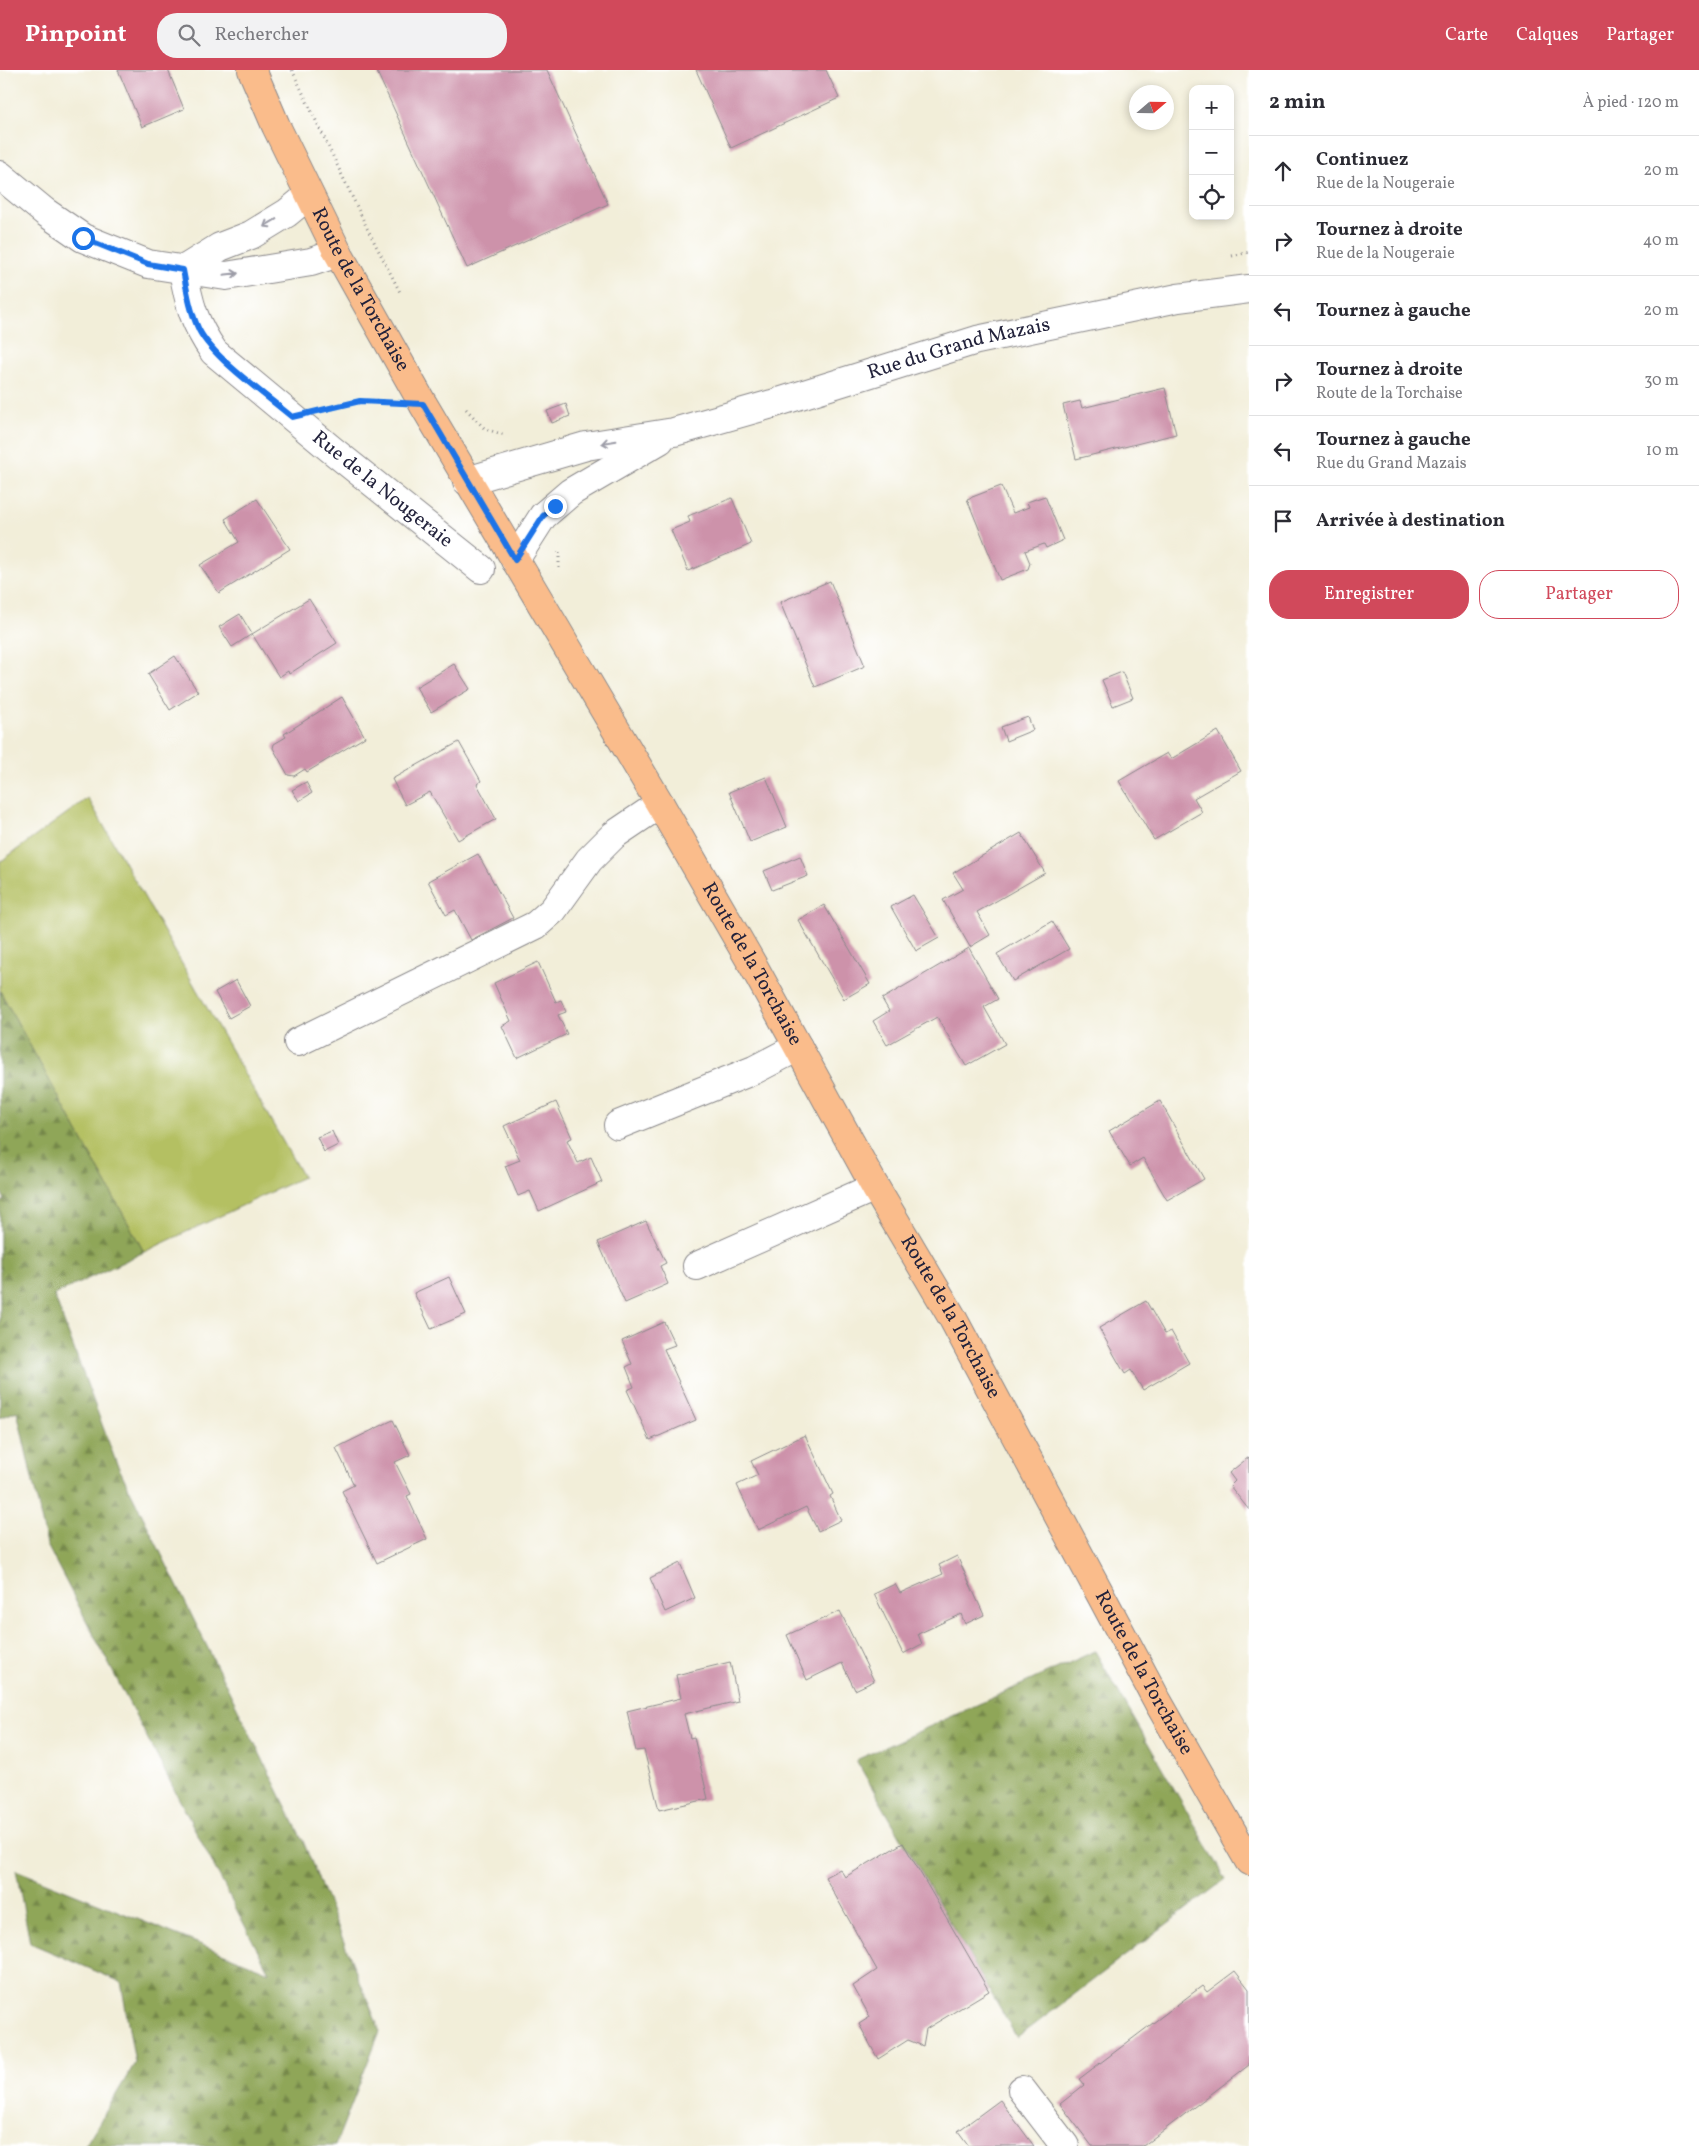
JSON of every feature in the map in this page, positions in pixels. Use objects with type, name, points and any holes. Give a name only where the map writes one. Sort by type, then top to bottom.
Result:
[{"type":"main road","name":"Route de la Torchaise","points":[[252,70],[309,195],[338,252],[467,481],[660,804],[876,1187],[952,1317],[1158,1702],[1249,1861]]},
{"type":"street","points":[[0,175],[45,212],[83,238],[148,264],[226,276],[311,262],[338,252]]},
{"type":"street","points":[[183,270],[220,247],[251,235],[287,213],[309,195]]},
{"type":"street","name":"Rue de la Nougeraie","points":[[183,270],[189,304],[200,331],[214,352],[481,569]]},
{"type":"street","name":"Rue du Grand Mazais","points":[[467,481],[586,446],[674,432],[772,404],[977,340],[1178,298],[1249,289]]},
{"type":"street","name":"Rue du Grand Mazais","points":[[515,560],[543,516],[571,492],[674,432]]},
{"type":"street","points":[[298,1042],[536,925],[553,910],[589,860],[614,835],[660,804]]},
{"type":"street","points":[[618,1125],[754,1070],[798,1047]]},
{"type":"street","points":[[697,1266],[876,1187]]},
{"type":"street","points":[[1022,2090],[1065,2146]]},
{"type":"path","points":[[292,70],[366,228],[402,296]]},
{"type":"path","points":[[292,417],[360,401],[423,404]]},
{"type":"green space","points":[[88,798],[303,1177],[144,1252],[0,991],[0,862]]},
{"type":"green space","points":[[0,991],[144,1252],[54,1295],[116,1462],[303,1841],[380,2031],[335,2146],[85,2146],[135,2063],[121,1982],[30,1943],[16,1870],[269,1972],[47,1545],[17,1411],[0,1418],[0,1203],[5,1200],[0,1190]]},
{"type":"green space","points":[[1095,1651],[1226,1879],[1017,2038],[856,1760]]},
{"type":"building","points":[[118,70],[168,70],[184,109],[142,127]]},
{"type":"building","points":[[376,70],[547,70],[608,204],[467,268]]},
{"type":"building","points":[[696,70],[826,70],[839,98],[731,148]]},
{"type":"building","points":[[1165,388],[1176,434],[1076,459],[1063,405],[1080,401],[1082,408]]},
{"type":"building","points":[[566,404],[570,416],[552,423],[547,411]]},
{"type":"building","points":[[1001,486],[1013,513],[1029,507],[1027,502],[1045,496],[1063,540],[1046,548],[1044,544],[1025,551],[1030,563],[1028,569],[1000,580],[967,499]]},
{"type":"building","points":[[732,498],[751,544],[688,571],[671,530],[690,522],[688,516]]},
{"type":"building","points":[[257,499],[290,549],[219,593],[200,565],[239,542],[225,519]]},
{"type":"building","points":[[830,581],[865,666],[815,687],[780,602]]},
{"type":"building","points":[[309,599],[337,643],[289,674],[288,671],[279,677],[252,634]]},
{"type":"building","points":[[240,614],[252,634],[232,647],[219,627]]},
{"type":"building","points":[[175,656],[198,692],[170,710],[148,674]]},
{"type":"building","points":[[454,664],[470,689],[431,712],[416,687]]},
{"type":"building","points":[[1122,672],[1133,698],[1113,706],[1102,680]]},
{"type":"building","points":[[342,697],[365,737],[307,772],[305,769],[294,776],[288,775],[273,748],[274,744],[286,737],[284,734]]},
{"type":"building","points":[[1028,717],[1033,730],[1006,741],[1001,727]]},
{"type":"building","points":[[1218,731],[1241,771],[1194,798],[1202,812],[1154,840],[1119,781],[1167,753],[1171,759]]},
{"type":"building","points":[[459,742],[481,781],[477,784],[496,819],[458,840],[430,792],[405,805],[392,779]]},
{"type":"building","points":[[766,777],[787,827],[750,842],[729,792]]},
{"type":"building","points":[[306,782],[312,793],[299,801],[292,790]]},
{"type":"building","points":[[1021,833],[1045,873],[977,912],[990,935],[970,947],[943,900],[963,889],[953,873]]},
{"type":"building","points":[[478,854],[513,918],[471,940],[455,910],[446,915],[428,881]]},
{"type":"building","points":[[800,856],[808,876],[772,890],[764,871]]},
{"type":"building","points":[[913,895],[939,938],[916,951],[891,907]]},
{"type":"building","points":[[824,905],[870,984],[844,999],[798,920]]},
{"type":"building","points":[[1052,921],[1069,949],[1013,981],[997,954]]},
{"type":"building","points":[[969,948],[998,999],[984,1007],[1005,1044],[966,1066],[937,1017],[887,1045],[873,1021],[889,1011],[882,999]]},
{"type":"building","points":[[538,962],[556,1002],[561,1000],[566,1012],[558,1015],[567,1034],[517,1058],[502,1026],[511,1021],[494,983]]},
{"type":"building","points":[[236,980],[250,1006],[229,1018],[215,992]]},
{"type":"building","points":[[1160,1101],[1204,1179],[1167,1200],[1143,1158],[1130,1166],[1109,1131]]},
{"type":"building","points":[[556,1102],[572,1138],[567,1140],[578,1163],[591,1157],[602,1182],[539,1211],[530,1191],[518,1196],[505,1166],[520,1160],[504,1126]]},
{"type":"building","points":[[332,1131],[338,1145],[324,1152],[317,1137]]},
{"type":"building","points":[[646,1221],[666,1263],[660,1266],[668,1284],[625,1303],[598,1242]]},
{"type":"building","points":[[449,1277],[466,1314],[431,1329],[414,1293]]},
{"type":"building","points":[[1146,1301],[1165,1334],[1171,1331],[1189,1363],[1143,1390],[1131,1370],[1125,1374],[1099,1328]]},
{"type":"building","points":[[664,1322],[675,1345],[664,1349],[696,1420],[650,1440],[627,1390],[634,1387],[626,1367],[632,1364],[622,1341]]},
{"type":"building","points":[[393,1420],[410,1455],[395,1462],[411,1494],[407,1496],[427,1539],[377,1563],[342,1491],[354,1485],[336,1448]]},
{"type":"building","points":[[805,1435],[833,1494],[830,1496],[841,1520],[818,1531],[806,1507],[758,1530],[737,1485],[758,1475],[751,1461]]},
{"type":"building","points":[[1249,1457],[1249,1510],[1230,1486],[1235,1481],[1229,1473]]},
{"type":"building","points":[[957,1556],[984,1615],[965,1624],[961,1614],[918,1634],[922,1644],[903,1654],[874,1594],[895,1584],[900,1593],[943,1574],[939,1565]]},
{"type":"building","points":[[680,1563],[695,1598],[665,1612],[650,1578]]},
{"type":"building","points":[[840,1611],[874,1681],[855,1690],[842,1663],[807,1680],[787,1635]]},
{"type":"building","points":[[730,1662],[738,1701],[684,1714],[690,1738],[694,1737],[708,1799],[659,1810],[644,1750],[636,1751],[627,1711],[681,1698],[676,1675]]},
{"type":"building","points":[[903,1843],[989,1991],[926,2029],[923,2046],[908,2040],[878,2059],[859,2024],[870,2017],[853,1986],[877,1970],[825,1877],[840,1869],[845,1877]]},
{"type":"building","points":[[1235,1971],[1249,1989],[1249,2065],[1143,2146],[1092,2146],[1060,2104],[1084,2085],[1079,2079],[1202,1986],[1207,1992]]},
{"type":"building","points":[[1000,2100],[1034,2146],[969,2146],[958,2131]]},
{"type":"route","points":[[83,238],[116,253],[148,264],[183,270],[189,304],[200,331],[214,352],[292,417],[360,401],[423,404],[515,560],[543,516],[555,506]]}]
